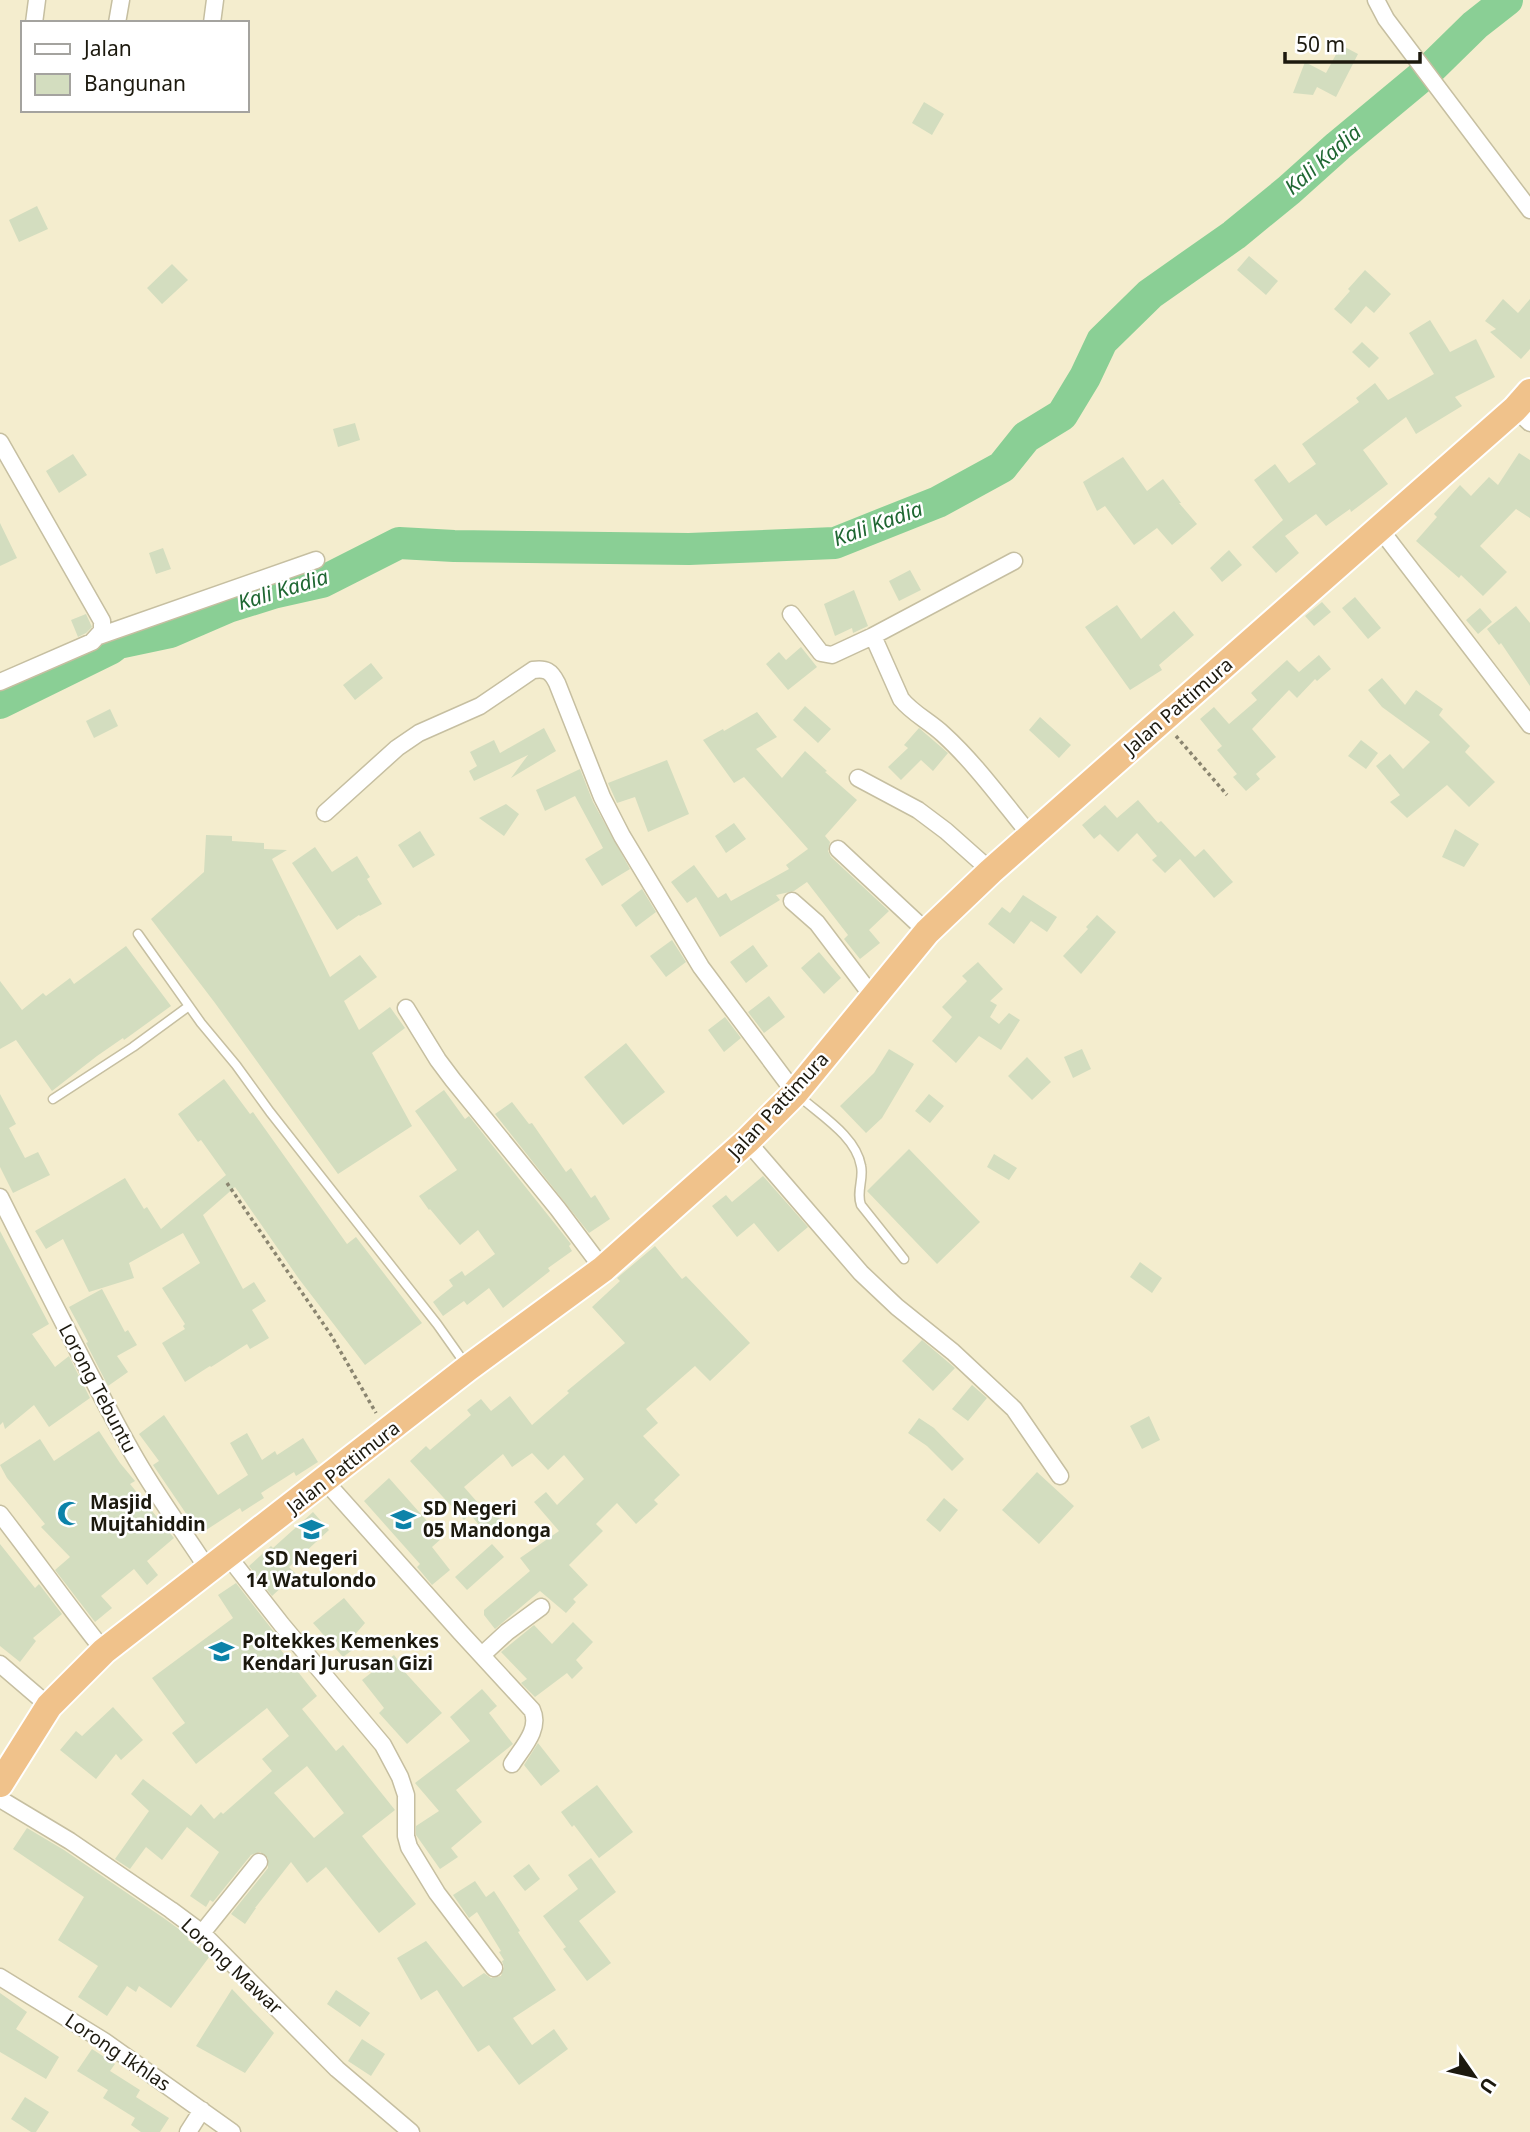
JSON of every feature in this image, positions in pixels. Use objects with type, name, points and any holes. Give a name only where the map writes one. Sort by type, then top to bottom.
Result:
[{"type":"highway","name":"Jalan Pattimura","points":[[0,1784],[49,1706],[104,1651],[468,1368],[603,1269],[747,1141],[795,1093],[927,932],[991,871],[1380,529],[1525,408]]},
{"type":"street","points":[[34,21],[37,0]]},
{"type":"street","points":[[117,21],[121,0]]},
{"type":"street","points":[[212,21],[215,0]]},
{"type":"street","points":[[1376,0],[1386,19],[1530,210]]},
{"type":"street","points":[[0,442],[102,621],[103,631],[100,636]]},
{"type":"street","points":[[1380,529],[1530,725]]},
{"type":"street","points":[[0,682],[92,642],[100,636],[316,560]]},
{"type":"street","points":[[791,614],[821,653],[832,655],[1014,561]]},
{"type":"street","points":[[873,636],[907,707],[941,732],[959,750],[1032,836]]},
{"type":"street","points":[[325,813],[397,748],[419,733],[480,706],[533,670],[542,668],[550,671],[602,797],[622,836],[701,967],[795,1093]]},
{"type":"street","points":[[858,778],[918,810],[991,871]]},
{"type":"street","points":[[838,849],[927,932]]},
{"type":"street","points":[[793,901],[817,923],[873,997]]},
{"type":"street","points":[[407,1008],[453,1080],[603,1269]]},
{"type":"street","points":[[747,1141],[861,1272],[1014,1409],[1060,1476]]},
{"type":"street","name":"Lorong Tebuntu","points":[[0,1197],[133,1454],[159,1497],[184,1531],[282,1625],[383,1745],[406,1795],[409,1847],[438,1893],[494,1968]]},
{"type":"street","points":[[325,1481],[532,1710],[535,1716],[533,1731],[512,1764]]},
{"type":"street","points":[[0,1514],[104,1651]]},
{"type":"street","points":[[482,1655],[514,1626],[541,1607]]},
{"type":"street","points":[[0,1664],[49,1706]]},
{"type":"street","name":"Lorong Mawar","points":[[0,1799],[70,1841],[202,1933],[337,2069],[411,2132]]},
{"type":"street","points":[[202,1933],[259,1862]]},
{"type":"street","name":"Lorong Ikhlas","points":[[0,1977],[104,2041],[232,2132]]},
{"type":"street","points":[[188,2132],[202,2110]]},
{"type":"lane","points":[[138,934],[189,1006],[437,1324],[468,1368]]},
{"type":"lane","points":[[53,1100],[189,1006]]},
{"type":"lane","points":[[795,1093],[855,1149],[862,1167],[859,1199],[861,1205],[904,1259]]},
{"type":"path","points":[[1162,719],[1227,795]]},
{"type":"path","points":[[226,1183],[331,1335],[387,1433]]},
{"type":"building","points":[[1341,45],[1358,54],[1336,97],[1317,87],[1313,95],[1293,93],[1305,62],[1326,73]]},
{"type":"building","points":[[924,102],[944,114],[932,135],[912,123]]},
{"type":"building","points":[[37,206],[48,229],[19,242],[9,220]]},
{"type":"building","points":[[1249,256],[1278,281],[1266,295],[1237,270]]},
{"type":"building","points":[[172,264],[188,280],[162,304],[147,288]]},
{"type":"building","points":[[1365,270],[1391,294],[1374,313],[1366,306],[1351,324],[1334,309]]},
{"type":"building","points":[[1503,299],[1518,313],[1530,299],[1530,349],[1521,359],[1490,332],[1496,329],[1485,321]]},
{"type":"building","points":[[1430,320],[1450,352],[1476,339],[1495,377],[1455,397],[1462,406],[1416,434],[1406,417],[1363,450],[1388,484],[1351,512],[1350,509],[1326,526],[1316,514],[1285,536],[1299,553],[1276,573],[1252,547],[1283,520],[1254,480],[1275,464],[1289,483],[1316,464],[1302,444],[1359,402],[1356,398],[1375,383],[1388,400],[1434,374],[1409,333]]},
{"type":"building","points":[[1362,342],[1379,358],[1369,368],[1352,352]]},
{"type":"building","points":[[355,423],[360,440],[338,447],[333,429]]},
{"type":"building","points":[[1519,453],[1530,460],[1530,518],[1516,509],[1480,546],[1507,572],[1483,596],[1461,575],[1459,578],[1416,541],[1437,517],[1434,514],[1460,485],[1471,496],[1489,477],[1498,485]]},
{"type":"building","points":[[73,454],[87,475],[59,493],[46,471]]},
{"type":"building","points":[[1123,457],[1147,491],[1163,479],[1197,524],[1172,545],[1157,528],[1134,545],[1105,506],[1097,511],[1083,482]]},
{"type":"building","points":[[0,523],[17,558],[0,566]]},
{"type":"building","points":[[163,548],[171,569],[156,574],[149,553]]},
{"type":"building","points":[[1229,550],[1242,565],[1222,582],[1210,568]]},
{"type":"building","points":[[910,570],[921,590],[899,601],[889,581]]},
{"type":"building","points":[[854,590],[868,626],[853,633],[852,628],[835,636],[824,604]]},
{"type":"building","points":[[1355,597],[1381,628],[1368,639],[1342,608]]},
{"type":"building","points":[[1322,602],[1331,612],[1314,626],[1305,616]]},
{"type":"building","points":[[1117,605],[1141,639],[1174,611],[1194,635],[1159,665],[1162,670],[1130,690],[1085,627]]},
{"type":"building","points":[[1516,606],[1530,623],[1530,686],[1501,643],[1499,645],[1487,629]]},
{"type":"building","points":[[1480,608],[1492,622],[1478,634],[1466,620]]},
{"type":"building","points":[[86,614],[92,627],[78,637],[71,620]]},
{"type":"building","points":[[801,647],[817,667],[788,690],[766,664],[779,652],[786,660]]},
{"type":"building","points":[[1319,655],[1331,669],[1317,681],[1315,679],[1297,698],[1289,690],[1252,729],[1276,757],[1256,774],[1260,779],[1246,791],[1233,777],[1237,774],[1217,750],[1222,746],[1200,719],[1214,707],[1229,724],[1257,700],[1251,693],[1287,660],[1299,672]]},
{"type":"building","points":[[371,663],[383,678],[355,700],[343,685]]},
{"type":"building","points":[[1382,678],[1405,705],[1416,690],[1443,709],[1439,715],[1470,746],[1465,752],[1495,782],[1469,807],[1447,785],[1407,818],[1390,802],[1400,795],[1376,766],[1390,754],[1403,769],[1430,742],[1382,707],[1368,690]]},
{"type":"building","points":[[805,706],[831,729],[818,743],[793,720]]},
{"type":"building","points":[[110,709],[118,726],[94,738],[86,721]]},
{"type":"building","points":[[757,712],[777,737],[756,749],[782,778],[805,751],[857,800],[825,836],[830,842],[828,851],[831,857],[889,911],[869,930],[880,943],[860,959],[844,939],[848,935],[807,882],[794,891],[776,895],[780,900],[720,937],[696,897],[687,903],[671,882],[694,865],[718,898],[726,893],[731,901],[789,869],[786,865],[808,849],[744,777],[734,783],[703,740]]},
{"type":"building","points":[[1040,717],[1071,745],[1059,758],[1029,730]]},
{"type":"building","points":[[544,728],[556,751],[511,778],[528,755],[474,781],[469,771],[477,766],[470,752],[494,740],[500,753]]},
{"type":"building","points":[[919,728],[948,753],[933,771],[921,760],[901,780],[888,767],[908,748],[904,745]]},
{"type":"building","points":[[1361,740],[1378,753],[1366,769],[1348,756]]},
{"type":"building","points":[[667,760],[689,814],[648,832],[635,797],[617,803],[608,783]]},
{"type":"building","points":[[580,769],[593,802],[630,869],[602,886],[585,859],[603,848],[575,796],[545,811],[536,790]]},
{"type":"building","points":[[1138,800],[1158,823],[1161,821],[1195,857],[1204,849],[1233,882],[1214,898],[1180,859],[1165,873],[1152,860],[1157,856],[1137,833],[1118,852],[1100,834],[1094,839],[1082,825],[1105,805],[1117,818]]},
{"type":"building","points":[[506,804],[519,814],[504,836],[479,818]]},
{"type":"building","points":[[734,823],[746,839],[726,853],[715,836]]},
{"type":"building","points":[[1455,829],[1479,844],[1464,867],[1442,857]]},
{"type":"building","points":[[420,831],[435,855],[413,868],[398,845]]},
{"type":"building","points":[[206,835],[232,836],[232,841],[264,843],[264,849],[287,850],[272,859],[330,977],[360,955],[377,977],[344,1001],[359,1030],[390,1007],[405,1028],[372,1053],[412,1126],[338,1174],[151,919],[204,872]]},
{"type":"building","points":[[315,847],[332,872],[357,856],[382,904],[337,930],[292,863]]},
{"type":"building","points":[[642,889],[656,912],[636,927],[621,905]]},
{"type":"building","points":[[1023,895],[1057,917],[1047,932],[1031,921],[1014,944],[988,924],[1002,907],[1010,913]]},
{"type":"building","points":[[1097,915],[1116,932],[1081,974],[1063,956]]},
{"type":"building","points":[[672,940],[686,962],[666,977],[650,956]]},
{"type":"building","points":[[753,945],[768,966],[746,983],[730,962]]},
{"type":"building","points":[[126,946],[171,1006],[97,1056],[52,1091],[16,1040],[0,1049],[0,981],[22,1010],[43,993],[46,996],[70,978],[74,984]]},
{"type":"building","points":[[819,952],[841,978],[824,994],[801,968]]},
{"type":"building","points":[[978,962],[1003,989],[990,1001],[997,1005],[990,1017],[999,1024],[1009,1013],[1020,1020],[1001,1050],[979,1036],[956,1063],[932,1041],[952,1017],[942,1007],[967,981],[962,976]]},
{"type":"building","points":[[769,996],[785,1017],[764,1033],[748,1012]]},
{"type":"building","points":[[725,1017],[741,1038],[724,1052],[708,1030]]},
{"type":"building","points":[[626,1043],[665,1092],[623,1125],[584,1077]]},
{"type":"building","points":[[889,1049],[914,1064],[882,1118],[866,1133],[840,1106],[874,1073]]},
{"type":"building","points":[[1082,1049],[1091,1069],[1073,1078],[1064,1057]]},
{"type":"building","points":[[1027,1057],[1051,1082],[1032,1100],[1008,1076]]},
{"type":"building","points":[[224,1079],[250,1114],[253,1112],[347,1244],[356,1237],[422,1323],[365,1365],[299,1279],[235,1187],[203,1215],[243,1289],[254,1282],[266,1301],[252,1310],[269,1338],[250,1349],[247,1344],[185,1382],[162,1343],[185,1329],[185,1324],[162,1288],[200,1263],[183,1233],[129,1263],[134,1278],[89,1292],[63,1239],[46,1249],[35,1231],[125,1178],[144,1209],[147,1207],[161,1229],[226,1175],[178,1114]]},
{"type":"building","points":[[444,1090],[465,1119],[469,1116],[571,1244],[569,1246],[572,1251],[548,1268],[550,1271],[503,1308],[489,1288],[467,1305],[464,1301],[443,1316],[433,1302],[453,1286],[449,1280],[462,1271],[465,1276],[495,1254],[478,1230],[460,1245],[419,1196],[457,1170],[415,1111]]},
{"type":"building","points":[[0,1094],[16,1124],[9,1128],[25,1158],[38,1152],[50,1175],[13,1193],[0,1167]]},
{"type":"building","points":[[929,1094],[944,1106],[930,1123],[915,1111]]},
{"type":"building","points":[[512,1102],[529,1124],[532,1123],[566,1172],[571,1168],[591,1198],[595,1195],[610,1219],[589,1233],[495,1114]]},
{"type":"building","points":[[909,1149],[980,1222],[937,1264],[867,1191]]},
{"type":"building","points":[[994,1154],[1017,1168],[1009,1180],[987,1167]]},
{"type":"building","points":[[763,1176],[808,1227],[778,1252],[754,1223],[737,1237],[712,1206],[726,1195],[732,1202]]},
{"type":"building","points":[[0,1231],[49,1324],[32,1334],[55,1367],[69,1356],[90,1398],[49,1427],[34,1405],[5,1429],[3,1422],[0,1425]]},
{"type":"building","points":[[655,1246],[682,1279],[686,1276],[750,1343],[710,1381],[695,1366],[646,1409],[658,1423],[643,1436],[680,1475],[654,1500],[658,1504],[636,1524],[617,1503],[596,1524],[603,1531],[569,1565],[588,1585],[573,1599],[576,1602],[566,1613],[540,1591],[495,1629],[484,1615],[484,1610],[530,1571],[520,1558],[559,1531],[534,1502],[546,1492],[557,1505],[584,1479],[564,1455],[548,1470],[532,1453],[512,1467],[503,1454],[464,1487],[485,1511],[490,1507],[505,1525],[489,1537],[470,1514],[464,1520],[410,1461],[426,1446],[430,1450],[471,1415],[467,1410],[481,1399],[491,1411],[510,1396],[532,1425],[569,1393],[567,1391],[625,1343],[592,1307],[620,1281],[617,1278]]},
{"type":"building","points":[[1140,1262],[1162,1278],[1152,1293],[1130,1277]]},
{"type":"building","points":[[102,1289],[125,1332],[128,1330],[137,1345],[117,1356],[128,1372],[108,1386],[69,1307]]},
{"type":"building","points":[[922,1340],[955,1368],[933,1391],[902,1361]]},
{"type":"building","points":[[972,1385],[987,1398],[968,1421],[952,1409]]},
{"type":"building","points":[[164,1415],[218,1495],[248,1475],[230,1443],[247,1433],[262,1460],[275,1451],[277,1455],[303,1438],[318,1462],[296,1476],[294,1472],[261,1493],[264,1498],[242,1512],[240,1508],[200,1534],[153,1465],[159,1461],[139,1434]]},
{"type":"building","points":[[1149,1416],[1160,1440],[1142,1449],[1130,1426]]},
{"type":"building","points":[[919,1418],[934,1428],[964,1459],[952,1471],[927,1446],[908,1433]]},
{"type":"building","points":[[99,1431],[135,1481],[130,1484],[174,1538],[147,1561],[158,1575],[147,1585],[134,1569],[101,1596],[112,1608],[95,1622],[55,1570],[70,1557],[41,1527],[45,1524],[7,1478],[0,1465],[40,1439],[54,1461]]},
{"type":"building","points":[[1037,1472],[1074,1506],[1039,1544],[1002,1510]]},
{"type":"building","name":"SD Negeri 05 Mandonga","points":[[389,1478],[442,1538],[432,1547],[450,1570],[432,1585],[417,1567],[420,1564],[364,1501]]},
{"type":"building","points":[[944,1498],[958,1510],[940,1532],[926,1520]]},
{"type":"building","points":[[313,1512],[329,1530],[289,1567],[296,1574],[272,1596],[249,1566]]},
{"type":"building","points":[[0,1544],[35,1588],[39,1584],[62,1614],[33,1638],[36,1641],[20,1662],[0,1646]]},
{"type":"building","points":[[492,1544],[504,1557],[467,1590],[455,1577]]},
{"type":"building","points":[[236,1583],[278,1637],[273,1640],[317,1696],[302,1709],[336,1751],[343,1745],[395,1810],[362,1836],[416,1904],[379,1933],[326,1867],[307,1883],[291,1862],[245,1924],[231,1914],[268,1868],[268,1858],[260,1852],[251,1855],[206,1907],[190,1896],[219,1852],[187,1827],[162,1860],[146,1847],[130,1869],[115,1859],[149,1811],[131,1794],[143,1779],[191,1816],[201,1804],[214,1819],[272,1771],[262,1759],[289,1736],[267,1708],[196,1764],[172,1733],[185,1723],[152,1678],[233,1618],[218,1595]],"holes":[[[307,1766],[344,1813],[314,1838],[274,1793]]]},
{"type":"building","points":[[344,1598],[365,1623],[352,1638],[359,1645],[343,1657],[313,1623]]},
{"type":"building","points":[[573,1622],[593,1642],[576,1660],[583,1668],[572,1679],[567,1673],[535,1697],[521,1683],[527,1679],[501,1652],[534,1625],[552,1644]]},
{"type":"building","points":[[394,1655],[404,1668],[402,1669],[442,1713],[407,1744],[379,1713],[384,1708],[362,1680]]},
{"type":"building","points":[[482,1689],[497,1706],[489,1713],[513,1744],[456,1790],[482,1822],[451,1848],[458,1857],[440,1869],[416,1835],[416,1826],[439,1811],[415,1783],[470,1741],[450,1717]]},
{"type":"building","points":[[113,1707],[143,1740],[121,1760],[116,1754],[96,1779],[60,1750],[76,1731],[82,1736]]},
{"type":"building","points":[[538,1743],[560,1771],[541,1786],[524,1765]]},
{"type":"building","points":[[597,1785],[633,1832],[599,1858],[561,1812]]},
{"type":"building","points":[[27,1828],[165,1919],[210,1956],[171,2008],[139,1986],[136,1992],[127,1986],[107,2016],[78,1997],[98,1966],[58,1940],[84,1897],[13,1849]]},
{"type":"building","points":[[591,1858],[616,1892],[579,1921],[611,1963],[587,1981],[543,1916],[578,1889],[568,1875]]},
{"type":"building","points":[[529,1864],[540,1879],[525,1891],[513,1876]]},
{"type":"building","points":[[475,1881],[486,1897],[494,1891],[556,1990],[513,2018],[532,2045],[554,2029],[568,2049],[519,2085],[489,2045],[478,2052],[437,1990],[421,2000],[397,1958],[426,1941],[463,1987],[484,1973],[491,1978],[501,1976],[504,1960],[499,1952],[501,1951],[477,1912],[469,1918],[453,1895]]},
{"type":"building","points":[[232,1989],[274,2033],[245,2073],[196,2046]]},
{"type":"building","points":[[336,1990],[370,2013],[360,2027],[327,2004]]},
{"type":"building","points":[[0,1993],[27,2012],[16,2029],[59,2057],[46,2079],[0,2052]]},
{"type":"building","points":[[362,2039],[385,2054],[371,2076],[348,2061]]},
{"type":"building","points":[[92,2049],[115,2064],[110,2071],[140,2090],[136,2097],[169,2118],[160,2132],[141,2132],[131,2125],[135,2118],[103,2098],[108,2090],[77,2071]]},
{"type":"building","points":[[25,2097],[49,2112],[36,2132],[31,2132],[11,2119]]},
{"type":"waterway","name":"Kali Kadia","points":[[0,703],[118,643],[170,632],[228,607],[322,582],[399,543],[689,549],[835,543],[938,502],[1002,467],[1026,437],[1062,415],[1085,377],[1102,341],[1150,294],[1234,235],[1289,190],[1427,72],[1475,25],[1507,0]]},
{"type":"place","name":"Masjid Mujtahiddin","points":[[70,1513]]},
{"type":"place","name":"SD Negeri 05 Mandonga","points":[[403,1519]]},
{"type":"place","name":"SD Negeri 14 Watulondo","points":[[311,1530]]},
{"type":"place","name":"Poltekkes Kemenkes Kendari Jurusan Gizi","points":[[222,1652]]}]
